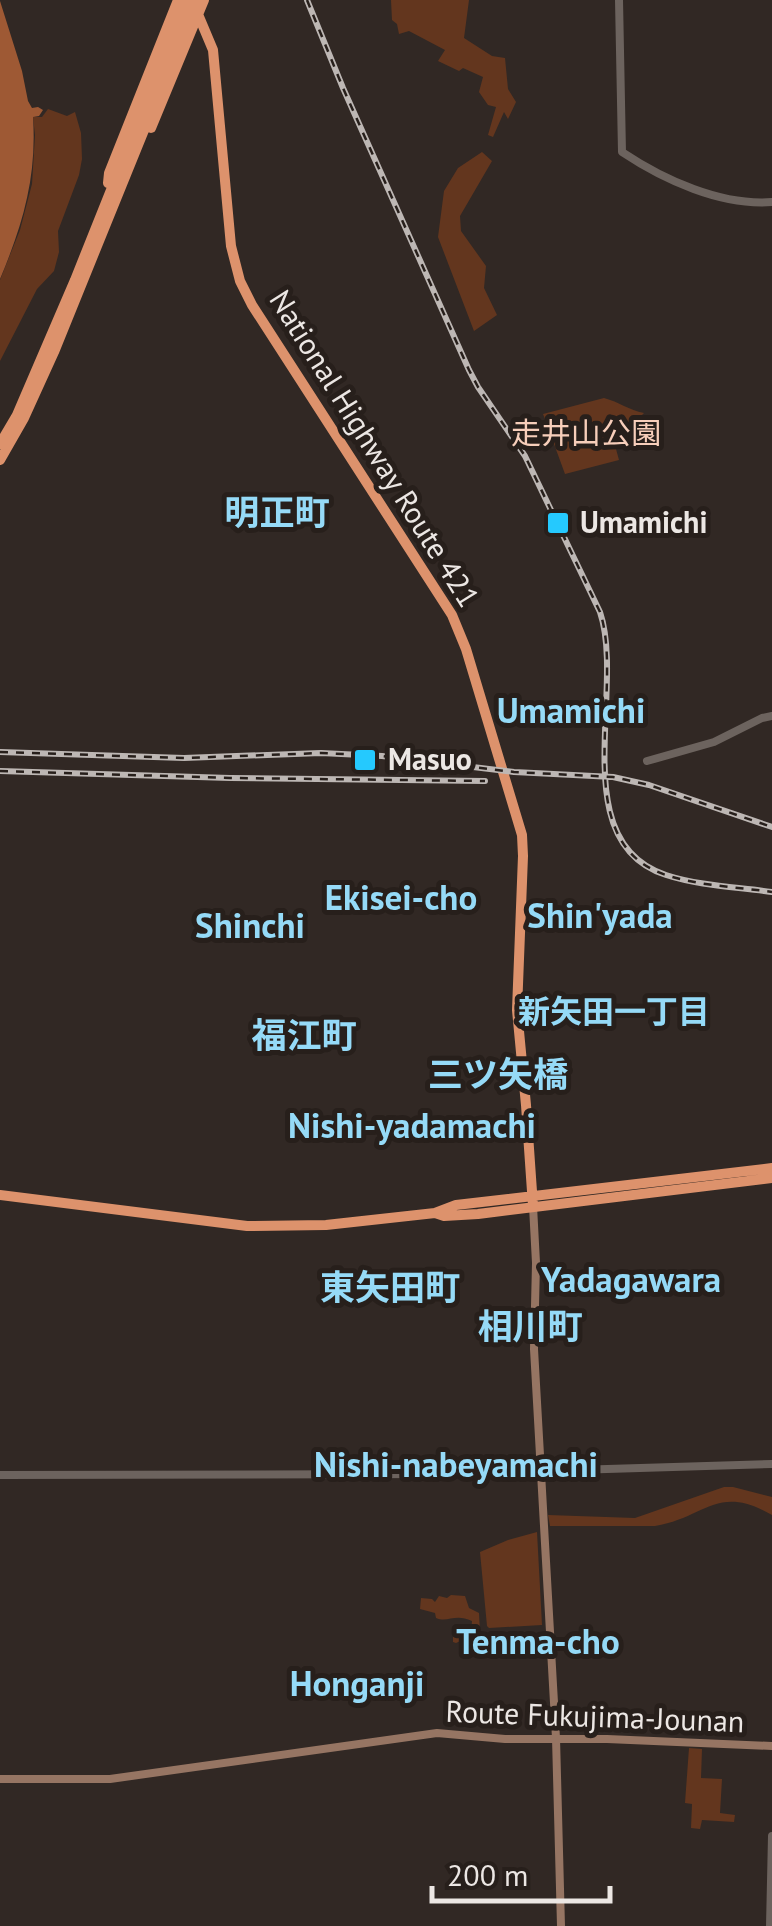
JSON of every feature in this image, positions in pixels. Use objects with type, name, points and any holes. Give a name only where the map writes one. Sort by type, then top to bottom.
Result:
[{"type":"highway","points":[[0,444],[25,398],[75,280],[106,199],[109,173],[190,4],[204,0]]},
{"type":"highway","points":[[0,460],[24,418],[101,236],[118,210],[190,4]]},
{"type":"highway","name":"National Highway Route 421","points":[[190,4],[213,50],[231,246],[240,281],[457,624],[522,838],[517,1010],[532,1201]]},
{"type":"highway","points":[[532,1201],[772,1168]]},
{"type":"highway","points":[[0,1196],[247,1226],[314,1226],[434,1213],[456,1205],[772,1178]]},
{"type":"main road","points":[[532,1201],[536,1264],[534,1353],[556,1738],[561,1926]]},
{"type":"main road","name":"Route Fukujima-Jounan","points":[[0,1779],[110,1779],[436,1733],[505,1739],[772,1746]]},
{"type":"street","points":[[619,0],[622,152],[710,196],[744,203],[772,202]]},
{"type":"street","points":[[646,761],[704,746],[772,716]]},
{"type":"street","points":[[0,1475],[423,1474],[772,1464]]},
{"type":"street","points":[[770,1926],[772,1836]]},
{"type":"green space","points":[[391,0],[469,0],[464,38],[492,56],[505,58],[508,89],[516,102],[508,119],[504,112],[493,137],[488,135],[496,107],[488,105],[479,92],[483,77],[438,61],[445,50],[409,31],[399,34],[392,20]]},
{"type":"green space","points":[[48,109],[67,116],[75,112],[81,133],[79,175],[58,231],[59,252],[54,271],[37,289],[0,361],[0,280],[20,230],[32,184],[33,117],[42,117]]},
{"type":"green space","points":[[482,152],[492,161],[460,216],[461,231],[486,266],[484,288],[497,315],[474,331],[438,237],[444,191],[458,168]]},
{"type":"green space","name":"走井山公園","points":[[604,398],[644,413],[636,421],[643,440],[616,449],[619,460],[565,474],[543,414]]},
{"type":"green space","points":[[724,1487],[772,1497],[772,1515],[753,1506],[724,1502],[655,1526],[550,1526],[548,1515],[635,1518]]},
{"type":"green space","points":[[537,1532],[542,1625],[489,1628],[480,1552]]},
{"type":"green space","points":[[439,1596],[465,1596],[469,1608],[479,1613],[480,1632],[456,1643],[453,1637],[471,1634],[472,1621],[440,1619],[435,1613],[420,1609],[421,1598],[435,1602]]},
{"type":"green space","points":[[689,1748],[702,1749],[701,1778],[722,1779],[720,1813],[735,1815],[734,1822],[702,1820],[700,1829],[691,1828],[692,1804],[685,1803]]},
{"type":"shaded area","points":[[0,1],[28,101],[32,108],[43,110],[33,117],[33,160],[27,200],[0,279]]},
{"type":"railway","points":[[307,0],[469,370],[525,456],[600,612],[606,644],[604,760],[607,798],[616,831],[635,857],[666,875],[772,892]]},
{"type":"railway","points":[[0,752],[184,758],[321,753],[514,772],[613,777],[649,785],[772,827]]},
{"type":"railway","points":[[0,771],[485,781]]},
{"type":"place","name":"Umamichi","points":[[558,523]]},
{"type":"place","name":"Masuo","points":[[365,760]]},
{"type":"district","name":"明正町","points":[[277,513]]},
{"type":"district","name":"Umamichi","points":[[571,711]]},
{"type":"district","name":"Ekisei-cho","points":[[401,898]]},
{"type":"district","name":"Shin'yada","points":[[600,916]]},
{"type":"district","name":"Shinchi","points":[[250,926]]},
{"type":"district","name":"新矢田一丁目","points":[[614,1012]]},
{"type":"district","name":"福江町","points":[[304,1036]]},
{"type":"district","name":"三ツ矢橋","points":[[498,1075]]},
{"type":"district","name":"Nishi-yadamachi","points":[[412,1126]]},
{"type":"district","name":"Yadagawara","points":[[631,1280]]},
{"type":"district","name":"東矢田町","points":[[390,1288]]},
{"type":"district","name":"相川町","points":[[530,1327]]},
{"type":"district","name":"Nishi-nabeyamachi","points":[[456,1465]]},
{"type":"district","name":"Tenma-cho","points":[[538,1642]]},
{"type":"district","name":"Honganji","points":[[357,1684]]}]
